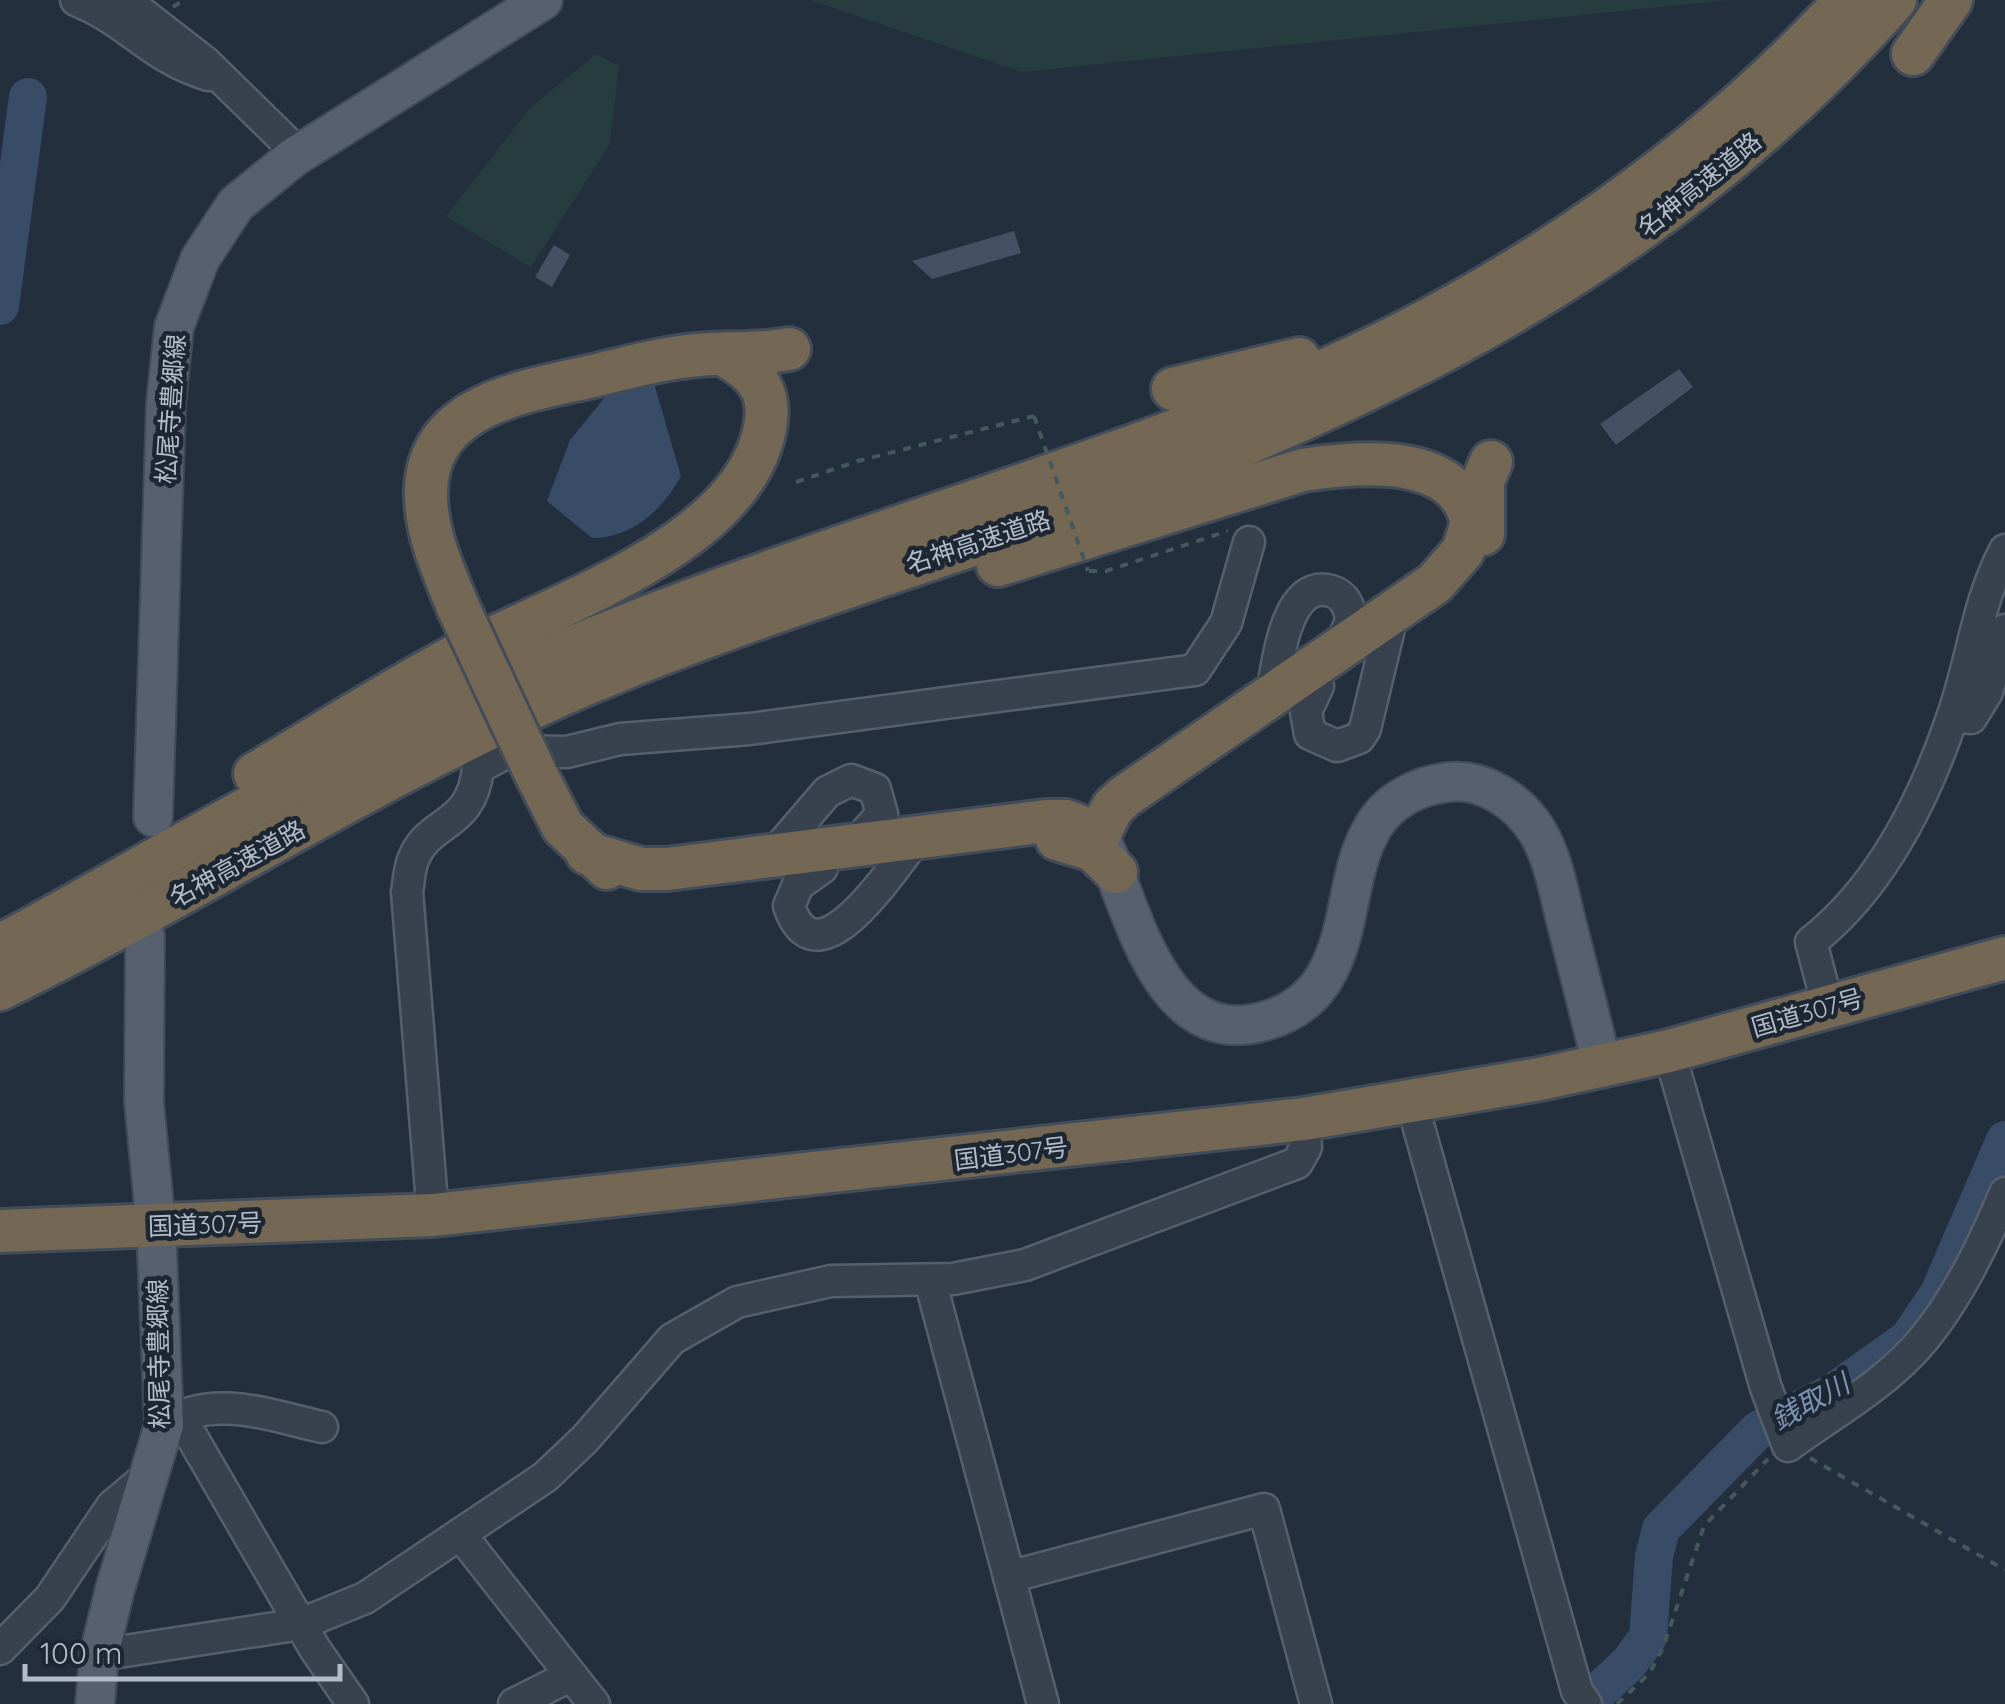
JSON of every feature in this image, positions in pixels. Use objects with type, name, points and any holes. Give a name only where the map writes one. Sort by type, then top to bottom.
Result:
[{"type":"highway","name":"名神高速道路","points":[[0,944],[349,754],[574,647],[1261,398],[1433,316],[1524,264],[1630,193],[1775,73],[1846,0]]},
{"type":"highway","name":"名神高速道路","points":[[0,989],[379,786],[584,685],[786,606],[1122,492],[1275,434],[1450,352],[1620,245],[1725,167],[1799,101],[1895,0]]},
{"type":"highway","points":[[1912,54],[1951,0]]},
{"type":"highway","points":[[1173,389],[1291,361],[1433,316]]},
{"type":"highway","points":[[788,348],[726,356],[676,357],[486,404],[444,435],[430,462],[425,496],[430,531],[458,607],[534,772],[564,827],[588,853],[641,869],[763,866],[908,848],[1046,821],[1066,821],[1108,853]]},
{"type":"highway","points":[[0,944],[119,857],[370,704],[691,536],[738,491],[753,470],[766,424],[766,394],[758,379],[726,356]]},
{"type":"highway","points":[[1270,708],[1340,649],[1443,600],[1468,572],[1483,536],[1483,481],[1490,462]]},
{"type":"highway","points":[[584,685],[778,633],[1303,470],[1340,465],[1397,467],[1440,477],[1462,496],[1472,523],[1463,551],[1435,582],[1318,686],[1270,708],[1124,797],[1113,807],[1108,853]]},
{"type":"highway","name":"国道307号","points":[[0,1231],[433,1215],[1304,1119],[1412,1103],[1669,1050],[2005,958]]},
{"type":"main road","name":"松尾寺豊郷線","points":[[153,817],[166,403],[174,327],[200,259],[236,204],[300,154],[543,0]]},
{"type":"main road","points":[[1108,853],[1159,978],[1176,999],[1198,1017],[1230,1025],[1259,1023],[1284,1015],[1310,997],[1328,973],[1340,945],[1362,851],[1387,810],[1405,795],[1432,784],[1460,781],[1488,787],[1514,805],[1536,830],[1551,863],[1602,1065]]},
{"type":"main road","name":"松尾寺豊郷線","points":[[95,1704],[99,1655],[164,1424],[156,1226],[144,1102],[145,936]]},
{"type":"street","points":[[76,0],[102,10],[157,55],[220,78]]},
{"type":"street","points":[[125,0],[206,62],[300,154]]},
{"type":"street","points":[[433,1215],[407,892],[414,858],[466,810],[476,791],[478,768],[509,751],[567,752],[620,739],[750,728],[1196,670],[1226,623],[1249,542]]},
{"type":"street","points":[[1828,1006],[1811,942],[1844,916],[1916,804],[1953,716],[1976,627],[2005,550]]},
{"type":"street","points":[[1270,708],[1287,624],[1297,601],[1307,593],[1332,591],[1344,599],[1351,621],[1340,649]]},
{"type":"street","points":[[1318,686],[1306,712],[1310,734],[1337,746],[1359,738],[1365,729],[1390,626]]},
{"type":"street","points":[[1953,716],[1971,718],[1987,692],[2005,630]]},
{"type":"street","points":[[763,866],[826,792],[851,780],[875,789],[882,814],[838,857],[798,885],[788,906],[793,920],[812,934],[825,934],[848,923],[908,848]]},
{"type":"street","points":[[1669,1050],[1766,1388],[1788,1446],[1884,1376],[1920,1344],[1944,1310],[2005,1193]]},
{"type":"street","points":[[1412,1103],[1577,1691],[1586,1704]]},
{"type":"street","points":[[99,1655],[301,1624],[365,1598],[545,1476],[585,1439],[659,1352],[715,1312],[762,1294],[831,1281],[930,1280],[1025,1266],[1297,1163],[1306,1146],[1304,1119]]},
{"type":"street","points":[[930,1280],[1043,1704]]},
{"type":"street","points":[[164,1424],[186,1410],[235,1407],[322,1427]]},
{"type":"street","points":[[164,1424],[188,1432],[301,1624],[354,1704]]},
{"type":"street","points":[[0,1649],[50,1598],[112,1506],[151,1472]]},
{"type":"street","points":[[1009,1577],[1264,1509],[1316,1704]]},
{"type":"street","points":[[460,1534],[594,1704]]},
{"type":"street","points":[[514,1704],[570,1676]]},
{"type":"path","points":[[796,482],[1034,416],[1088,571],[1106,571],[1231,530],[1249,542]]},
{"type":"path","points":[[1617,1704],[1649,1674],[1663,1648],[1704,1526],[1758,1466],[1788,1446],[2005,1570]]},
{"type":"green space","points":[[810,0],[1729,0],[1022,72]]},
{"type":"green space","points":[[596,54],[619,66],[610,144],[531,267],[446,216],[530,108]]},
{"type":"water","points":[[653,380],[681,476],[665,500],[645,519],[621,533],[592,538],[547,501],[570,440],[611,390]]},
{"type":"building","points":[[1014,231],[1021,253],[932,279],[912,261]]},
{"type":"building","points":[[554,245],[570,255],[552,287],[535,277]]},
{"type":"building","points":[[1679,369],[1693,387],[1616,445],[1600,424]]},
{"type":"waterway","points":[[0,306],[28,97]]},
{"type":"waterway","name":"銭取川","points":[[1585,1704],[1629,1663],[1648,1637],[1654,1556],[1661,1529],[1758,1430],[1832,1393],[1908,1339],[1939,1293],[2005,1140]]}]
